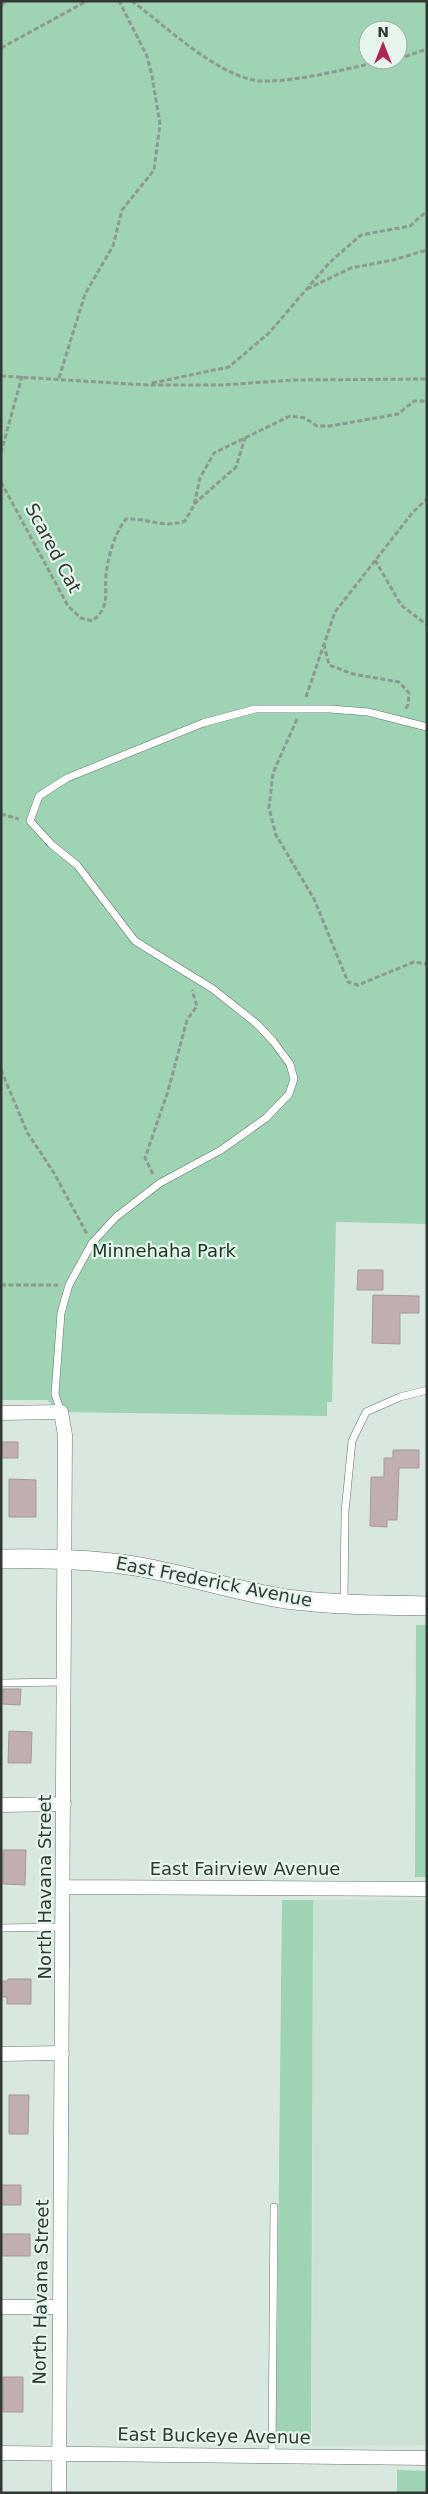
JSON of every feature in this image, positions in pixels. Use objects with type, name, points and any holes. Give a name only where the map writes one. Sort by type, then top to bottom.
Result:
[{"type":"main road","name":"East Frederick Avenue","points":[[1,1558],[64,1558],[142,1567],[280,1598],[344,1604],[427,1606]]},
{"type":"street","points":[[1,1413],[61,1412]]},
{"type":"street","name":"North Havana Street","points":[[59,2493],[66,1435],[61,1412]]},
{"type":"street","points":[[1,1805],[64,1804]]},
{"type":"street","name":"East Fairview Avenue","points":[[63,1887],[427,1889]]},
{"type":"street","points":[[1,2054],[62,2053]]},
{"type":"street","points":[[1,2307],[60,2307]]},
{"type":"street","name":"East Buckeye Avenue","points":[[1,2453],[427,2458]]},
{"type":"lane","points":[[30,821],[39,796],[67,778],[203,723],[254,710],[302,709],[368,712],[427,727]]},
{"type":"lane","name":"North Havana Street","points":[[30,821],[52,845],[77,865],[135,942],[236,1005],[257,1024],[274,1041],[290,1064],[294,1079],[289,1094],[279,1106],[244,1135],[160,1183],[116,1217],[92,1243],[69,1284],[61,1313],[55,1394],[61,1412]]},
{"type":"lane","points":[[344,1604],[345,1512],[352,1441],[366,1412],[400,1397],[427,1390]]},
{"type":"lane","points":[[1,1682],[64,1682]]},
{"type":"lane","points":[[1,1928],[63,1927]]},
{"type":"lane","points":[[272,2456],[274,2207]]},
{"type":"path","points":[[1,6],[6,1]]},
{"type":"path","points":[[1,48],[87,1]]},
{"type":"path","points":[[59,378],[85,294],[113,246],[122,210],[154,170],[160,124],[152,76],[147,56],[118,1]]},
{"type":"path","points":[[132,1],[222,69],[260,81],[295,78],[358,66]]},
{"type":"path","points":[[408,55],[427,49]]},
{"type":"path","points":[[147,385],[229,367],[269,332],[329,263],[361,235],[410,226],[427,211]]},
{"type":"path","points":[[304,291],[351,268],[393,260],[427,250]]},
{"type":"path","points":[[1,376],[59,378],[147,385],[222,385],[294,380],[427,379]]},
{"type":"path","points":[[1,453],[22,376]]},
{"type":"path","name":"Scared Cat","points":[[1,482],[68,606],[81,618],[92,621],[101,614],[106,600],[106,574],[117,531],[126,519],[138,519],[171,526],[186,521],[194,505],[200,478],[214,453],[290,416],[304,418],[317,426],[330,426],[398,414],[414,402],[427,401]]},
{"type":"path","points":[[194,505],[236,467],[245,438]]},
{"type":"path","points":[[427,498],[413,512],[335,612],[302,709],[274,773],[269,808],[276,835],[314,899],[348,982],[358,984],[414,962],[427,964]]},
{"type":"path","points":[[375,560],[401,605],[427,625]]},
{"type":"path","points":[[324,644],[328,665],[353,674],[399,682],[409,693],[408,705],[399,719]]},
{"type":"path","points":[[2,816],[30,821]]},
{"type":"path","points":[[160,1183],[149,1168],[145,1158],[168,1091],[187,1020],[197,1006],[190,977]]},
{"type":"path","points":[[1,1070],[27,1132],[54,1173],[92,1243]]},
{"type":"path","points":[[1,1285],[69,1284]]},
{"type":"shaded area","points":[[313,1900],[427,1900],[427,2445],[312,2446]]},
{"type":"green space","name":"Minnehaha Park","points":[[1,1],[427,1],[427,1224],[336,1222],[332,1402],[327,1402],[327,1416],[61,1412],[47,1400],[1,1400]]},
{"type":"green space","points":[[416,1625],[427,1625],[427,1877],[415,1877]]},
{"type":"green space","points":[[282,1900],[313,1900],[311,2446],[276,2443]]},
{"type":"green space","points":[[397,2470],[427,2471],[427,2493],[397,2493]]},
{"type":"building","points":[[358,1270],[383,1270],[383,1290],[357,1290]]},
{"type":"building","points":[[373,1295],[419,1296],[419,1313],[400,1313],[400,1344],[372,1343]]},
{"type":"building","points":[[1,1442],[18,1442],[18,1458],[1,1458]]},
{"type":"building","points":[[393,1450],[419,1450],[419,1468],[399,1468],[397,1520],[387,1520],[387,1527],[370,1526],[371,1477],[384,1477],[384,1458],[393,1458]]},
{"type":"building","points":[[9,1479],[36,1480],[36,1517],[9,1517]]},
{"type":"building","points":[[3,1689],[21,1689],[20,1705],[3,1704]]},
{"type":"building","points":[[9,1731],[32,1732],[31,1763],[8,1763]]},
{"type":"building","points":[[3,1850],[26,1850],[25,1885],[3,1884]]},
{"type":"building","points":[[8,1979],[31,1979],[31,2004],[7,2004],[7,1997],[1,1997],[1,1981],[7,1981]]},
{"type":"building","points":[[9,2095],[29,2095],[28,2134],[9,2134]]},
{"type":"building","points":[[1,2185],[21,2185],[21,2205],[1,2205]]},
{"type":"building","points":[[1,2234],[30,2234],[30,2256],[1,2256]]},
{"type":"building","points":[[3,2377],[23,2377],[23,2412],[3,2412]]}]
